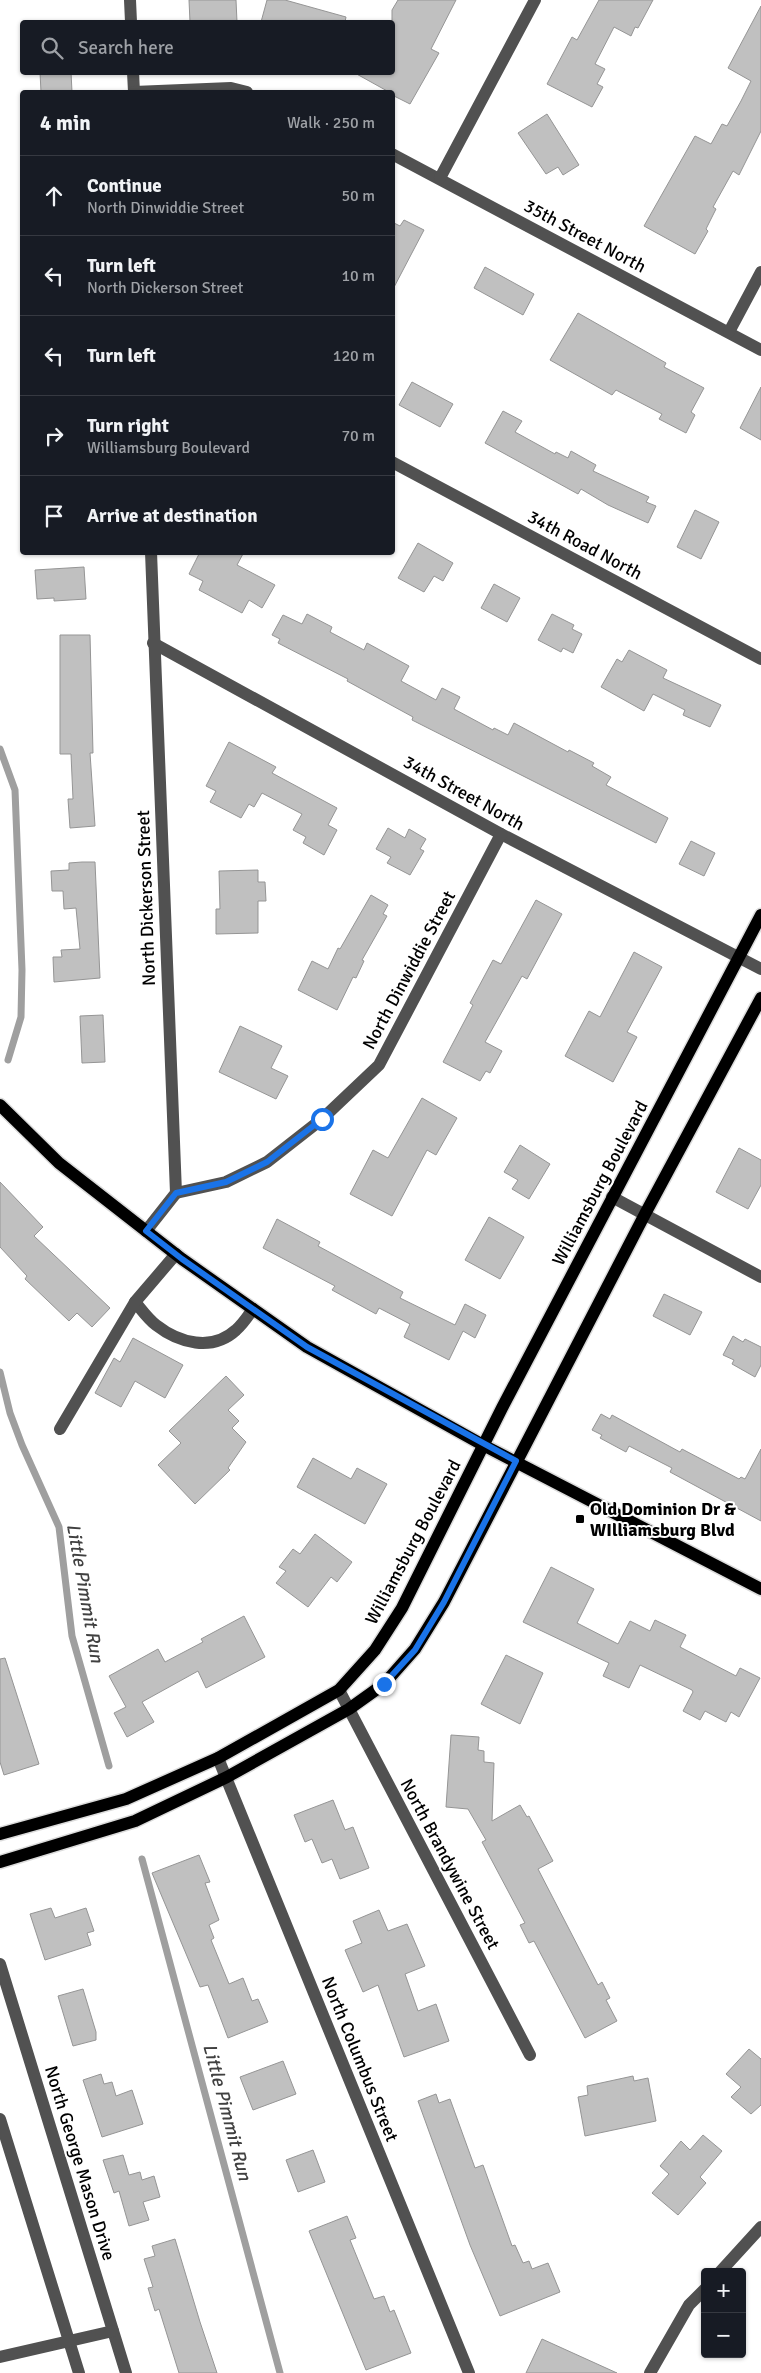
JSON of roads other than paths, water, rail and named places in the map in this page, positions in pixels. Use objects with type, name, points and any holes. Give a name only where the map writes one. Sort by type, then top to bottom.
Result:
[{"type":"main road","name":"Williamsburg Boulevard","points":[[0,1834],[126,1799],[218,1758],[339,1690],[375,1650],[402,1608],[483,1445],[761,915]]},
{"type":"main road","points":[[0,1862],[135,1821],[227,1777],[349,1709],[384,1684],[415,1650],[444,1602],[645,1214],[761,998]]},
{"type":"main road","points":[[0,1105],[59,1163],[176,1254],[307,1347],[483,1445],[761,1589]]},
{"type":"street","points":[[130,0],[131,20]]},
{"type":"street","points":[[440,178],[535,0]]},
{"type":"street","points":[[133,75],[134,90]]},
{"type":"street","points":[[182,90],[231,88],[239,90]]},
{"type":"street","name":"35th Street North","points":[[395,156],[761,350]]},
{"type":"street","points":[[729,332],[761,272]]},
{"type":"street","name":"34th Road North","points":[[395,464],[761,659]]},
{"type":"street","name":"North Dickerson Street","points":[[151,555],[152,643],[176,1193]]},
{"type":"street","name":"34th Street North","points":[[152,643],[501,834],[761,969]]},
{"type":"street","name":"North Dinwiddie Street","points":[[176,1193],[226,1182],[267,1162],[322,1119],[379,1065],[501,834]]},
{"type":"street","points":[[146,1231],[176,1193]]},
{"type":"street","points":[[612,1197],[761,1277]]},
{"type":"street","points":[[60,1429],[135,1302],[176,1254]]},
{"type":"street","points":[[135,1302],[154,1324],[174,1337],[199,1344],[220,1341],[236,1330],[253,1309]]},
{"type":"street","name":"North Brandywine Street","points":[[339,1690],[530,2055]]},
{"type":"street","name":"North Columbus Street","points":[[218,1758],[469,2373]]},
{"type":"street","name":"North George Mason Drive","points":[[0,1964],[126,2373]]},
{"type":"street","points":[[0,2119],[79,2373]]},
{"type":"street","points":[[724,2268],[761,2227]]},
{"type":"street","points":[[650,2373],[689,2305],[701,2293]]},
{"type":"street","points":[[0,2357],[113,2331]]},
{"type":"waterway","name":"Little Pimmit Run","points":[[0,749],[15,790],[22,970],[21,1017],[8,1060]]},
{"type":"waterway","name":"Little Pimmit Run","points":[[0,1372],[10,1413],[22,1445],[59,1527],[72,1636],[109,1766]]},
{"type":"waterway","name":"Little Pimmit Run","points":[[142,1859],[280,2373]]},
{"type":"place","name":"Old Dominion Dr & WIlliamsburg Blvd","points":[[580,1519]]}]
